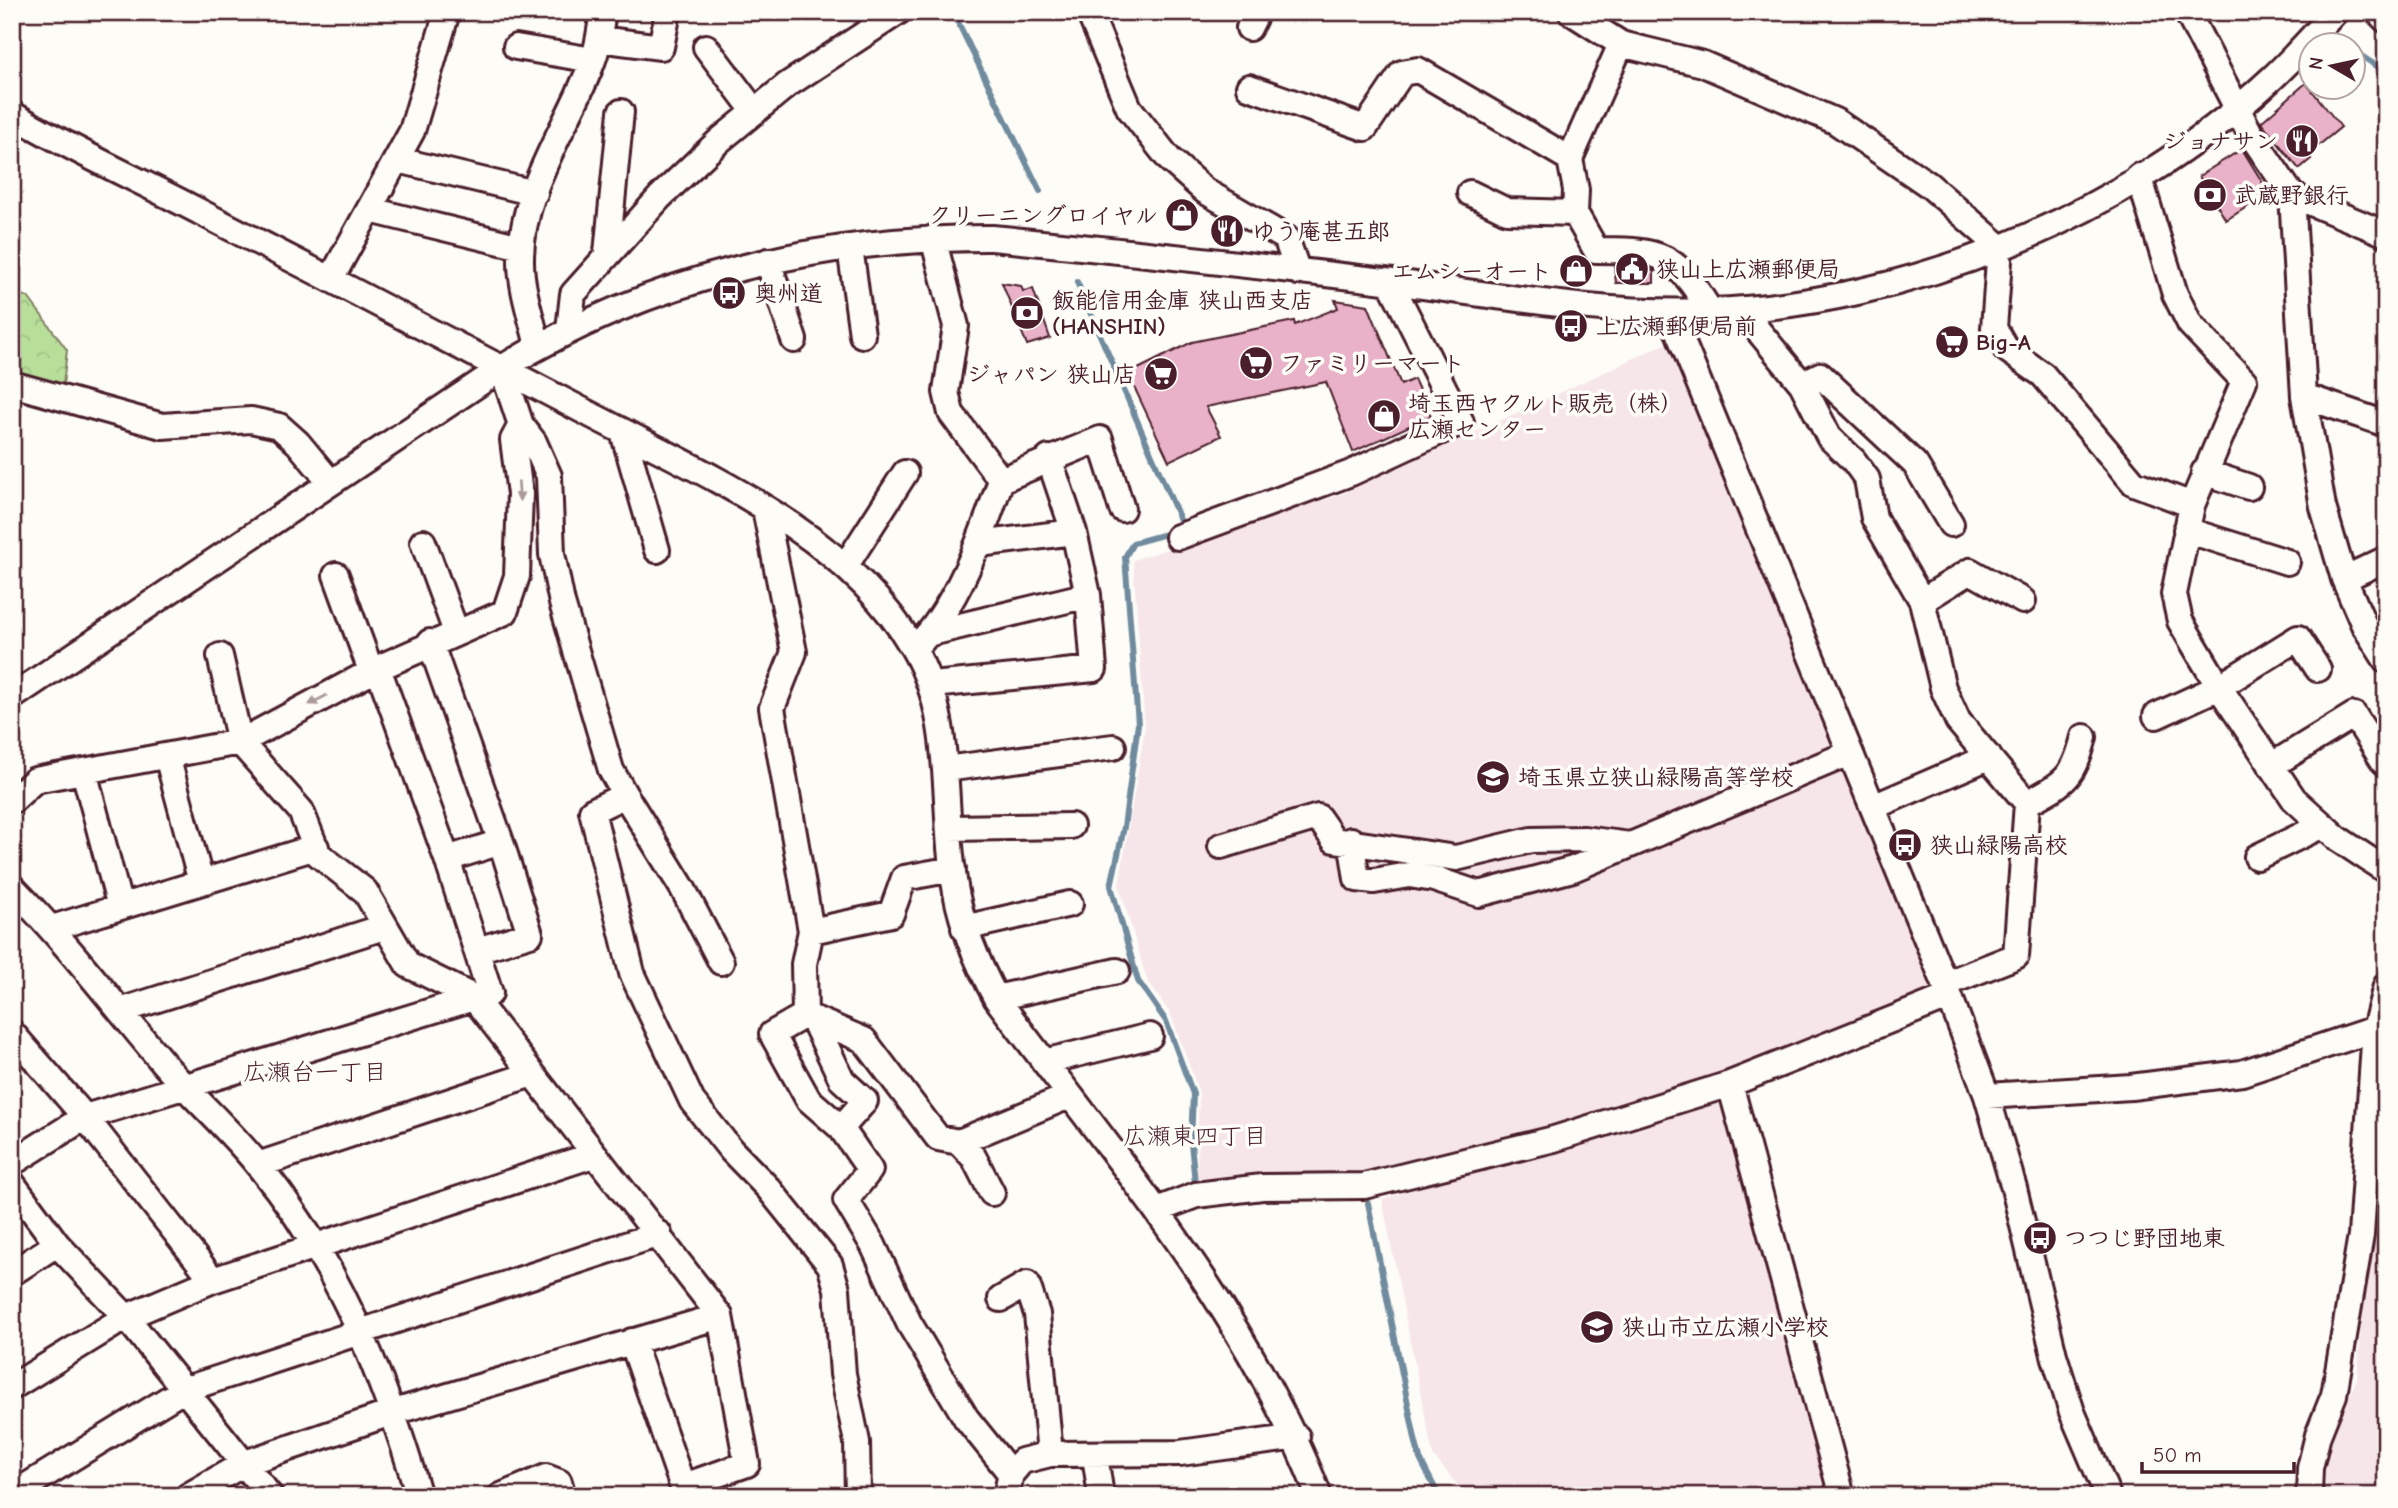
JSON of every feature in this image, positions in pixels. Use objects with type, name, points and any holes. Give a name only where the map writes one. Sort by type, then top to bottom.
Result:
[{"type":"street","points":[[331,279],[412,131],[447,12]]},
{"type":"street","points":[[538,346],[521,266],[521,247],[535,192],[553,141],[596,50],[603,12]]},
{"type":"street","points":[[516,47],[596,50],[661,47],[668,12]]},
{"type":"street","points":[[569,330],[573,294],[607,253],[670,188],[787,85],[898,12]]},
{"type":"street","points":[[1089,12],[1129,108],[1168,159],[1205,191],[1286,238],[1298,272]]},
{"type":"street","points":[[1571,12],[1621,44],[1703,64],[1835,121],[1929,185],[2000,247]]},
{"type":"street","points":[[2187,12],[2250,135],[2292,195],[2304,396],[2323,507],[2344,579],[2364,625],[2386,660]]},
{"type":"street","points":[[12,697],[502,368],[569,330],[674,287],[768,261],[850,247],[933,238],[1004,239],[1390,282],[1602,309],[1710,312],[1749,309],[1861,291],[2000,247],[2079,211],[2139,176],[2237,108],[2269,81],[2335,12]]},
{"type":"street","points":[[2378,12],[2386,20]]},
{"type":"street","points":[[1621,44],[1570,159],[1576,190],[1574,213],[1596,250],[1652,251],[1667,257],[1695,286],[1710,312]]},
{"type":"street","points":[[706,47],[755,111]]},
{"type":"street","points":[[1249,87],[1365,128],[1402,73],[1418,70],[1570,159]]},
{"type":"street","points":[[607,253],[621,112]]},
{"type":"street","points":[[12,114],[60,142],[502,368],[765,509],[810,537],[846,565],[882,604],[922,641],[940,722],[953,869],[964,928],[977,963],[996,998],[1157,1210],[1229,1313],[1297,1437],[1320,1496]]},
{"type":"street","points":[[398,160],[535,192]]},
{"type":"street","points":[[2139,176],[2175,294],[2190,324],[2244,381],[2192,505],[2174,594],[2180,621],[2219,687],[2294,799],[2323,825],[2385,868],[2386,884]]},
{"type":"street","points":[[1470,193],[1507,211],[1574,213]]},
{"type":"street","points":[[2292,195],[2386,234]]},
{"type":"street","points":[[370,210],[521,247]]},
{"type":"street","points":[[933,238],[956,326],[946,392],[951,412],[1001,480]]},
{"type":"street","points":[[850,247],[862,335]]},
{"type":"street","points":[[2000,247],[1994,328],[2006,349],[2043,375],[2134,483],[2192,505]]},
{"type":"street","points":[[768,261],[794,340]]},
{"type":"street","points":[[1178,537],[1351,473],[1461,422],[1390,282]]},
{"type":"street","points":[[1157,1210],[1196,1195],[1262,1187],[1364,1186],[1554,1139],[1730,1084],[1946,990],[2016,956],[2027,803],[1958,721],[1943,688],[1923,601],[1874,518],[1867,479],[1829,437],[1802,384],[1756,328],[1749,309]]},
{"type":"street","points":[[1670,312],[1987,1096],[2014,1188],[2054,1355],[2073,1412],[2108,1496]]},
{"type":"street","points":[[502,368],[521,425],[534,442],[549,476],[552,554],[562,603],[611,770],[682,889],[721,961]]},
{"type":"street","points":[[1802,384],[1820,375],[1915,464],[1951,524]]},
{"type":"street","points":[[12,384],[162,426],[251,420],[279,426],[298,443],[331,483]]},
{"type":"street","points":[[2304,396],[2386,424]]},
{"type":"street","points":[[12,801],[35,780],[240,742],[430,642],[505,612],[517,576],[520,494],[513,440],[521,425]]},
{"type":"street","points":[[623,432],[657,551]]},
{"type":"street","points":[[922,641],[979,544],[1001,480],[1100,439],[1122,509]]},
{"type":"street","points":[[932,685],[1094,669],[1088,595],[1074,532],[1049,458]]},
{"type":"street","points":[[2204,472],[2249,487]]},
{"type":"street","points":[[846,565],[905,473]]},
{"type":"street","points":[[765,509],[794,653],[772,708],[811,932],[804,964],[809,1017],[842,1080],[865,1101],[841,1128]]},
{"type":"street","points":[[2186,530],[2287,562]]},
{"type":"street","points":[[979,544],[1074,532]]},
{"type":"street","points":[[423,542],[456,632]]},
{"type":"street","points":[[2344,579],[2386,559]]},
{"type":"street","points":[[1923,601],[1970,571],[2023,601]]},
{"type":"street","points":[[12,1163],[85,1116],[490,993],[447,859],[375,669],[336,575]]},
{"type":"street","points":[[922,641],[1088,595]]},
{"type":"street","points":[[2157,716],[2219,687],[2298,638],[2318,669]]},
{"type":"street","points":[[430,642],[501,842],[530,934],[477,950]]},
{"type":"street","points":[[220,656],[240,742],[301,811],[318,854],[365,891],[408,965],[473,997],[720,1316],[747,1464],[685,1491],[632,1341]]},
{"type":"street","points":[[2271,766],[2354,715],[2384,762]]},
{"type":"street","points":[[2027,803],[2061,785],[2076,767],[2084,737]]},
{"type":"street","points":[[945,769],[1114,747]]},
{"type":"street","points":[[1351,840],[1357,879],[1374,881],[1409,875],[1479,894],[1573,869],[1850,753]]},
{"type":"street","points":[[167,756],[201,882]]},
{"type":"street","points":[[1872,807],[1989,757]]},
{"type":"street","points":[[84,771],[120,907]]},
{"type":"street","points":[[625,795],[592,811],[632,973],[692,1101],[731,1150],[769,1189],[830,1265],[837,1289],[843,1374],[857,1442],[858,1496]]},
{"type":"street","points":[[1221,846],[1318,817],[1334,840],[1351,840],[1456,859],[1531,840],[1584,839],[1630,845]]},
{"type":"street","points":[[2257,857],[2323,825]]},
{"type":"street","points":[[950,828],[1071,826]]},
{"type":"street","points":[[447,859],[501,842]]},
{"type":"street","points":[[52,928],[316,847]]},
{"type":"street","points":[[811,932],[891,914],[904,878],[953,869]]},
{"type":"street","points":[[12,887],[52,928],[184,1088],[258,1165],[314,1245],[362,1329],[394,1412],[419,1496]]},
{"type":"street","points":[[964,928],[1070,904]]},
{"type":"street","points":[[120,1012],[384,927]]},
{"type":"street","points":[[996,998],[1117,971]]},
{"type":"street","points":[[2309,1496],[2310,1468],[2334,1395],[2361,1235],[2375,1029],[2386,986]]},
{"type":"street","points":[[1009,1485],[909,1323],[873,1245],[846,1200],[870,1170],[841,1128],[808,1099],[772,1034],[809,1017],[864,1040],[938,1138],[959,1142],[1069,1096]]},
{"type":"street","points":[[1987,1096],[2132,1087],[2242,1073],[2375,1029]]},
{"type":"street","points":[[1044,1062],[1150,1036]]},
{"type":"street","points":[[16,1044],[85,1116],[213,1280]]},
{"type":"street","points":[[258,1165],[532,1074]]},
{"type":"street","points":[[1730,1084],[1842,1496]]},
{"type":"street","points":[[959,1142],[974,1158],[992,1193]]},
{"type":"street","points":[[12,1387],[126,1317],[213,1280],[593,1154]]},
{"type":"street","points":[[12,1183],[57,1244],[126,1317],[270,1496]]},
{"type":"street","points":[[12,1495],[183,1390],[362,1329],[659,1234]]},
{"type":"street","points":[[12,1273],[57,1244]]},
{"type":"street","points":[[1000,1299],[1027,1284],[1037,1314],[1050,1454]]},
{"type":"street","points":[[188,1496],[244,1463],[394,1412],[720,1316]]},
{"type":"street","points":[[1009,1485],[1021,1461],[1050,1454],[1096,1456],[1180,1453],[1297,1437]]},
{"type":"street","points":[[1096,1456],[1101,1496]]},
{"type":"street","points":[[501,1496],[546,1477],[559,1482],[563,1496]]},
{"type":"shaded area","name":"埼玉県立狭山緑陽高等学校","points":[[1667,343],[1938,991],[1726,1074],[1368,1177],[1197,1181],[1199,1092],[1171,1015],[1147,980],[1119,885],[1145,728],[1133,560],[1342,494]]},
{"type":"shaded area","points":[[2386,1027],[2386,1496],[2327,1496],[2324,1461],[2357,1378]]},
{"type":"shaded area","name":"狭山市立広瀬小学校","points":[[1726,1100],[1830,1496],[1467,1496],[1433,1456],[1382,1199]]},
{"type":"green space","points":[[12,292],[28,297],[67,350],[63,385],[12,372]]},
{"type":"building","points":[[2296,92],[2296,102],[2321,102],[2341,127],[2307,155],[2311,159],[2299,169],[2261,122]]},
{"type":"building","points":[[2242,149],[2269,193],[2226,220],[2199,176]]},
{"type":"building","points":[[1614,265],[1654,271],[1654,283],[1616,283]]},
{"type":"building","points":[[1002,283],[1021,286],[1023,291],[1033,289],[1050,338],[1027,345]]},
{"type":"building","points":[[1335,300],[1368,305],[1401,385],[1414,379],[1431,416],[1353,452],[1326,382],[1206,407],[1221,436],[1169,461],[1128,374],[1192,342],[1294,321],[1295,325],[1338,308]]},
{"type":"waterway","points":[[953,12],[1040,191]]},
{"type":"waterway","points":[[2366,59],[2386,72]]},
{"type":"waterway","points":[[1077,282],[1184,529]]},
{"type":"waterway","points":[[1173,532],[1133,543],[1125,557],[1138,724],[1124,827],[1111,886],[1138,981],[1166,1021],[1193,1094],[1191,1143],[1195,1183]]},
{"type":"waterway","points":[[1368,1203],[1415,1439],[1420,1459],[1439,1496]]},
{"type":"place","name":"ジョナサン","points":[[2302,141]]},
{"type":"place","name":"武蔵野銀行","points":[[2210,195]]},
{"type":"place","name":"クリーニングロイヤル","points":[[1182,215]]},
{"type":"place","name":"ゆう庵甚五郎","points":[[1227,231]]},
{"type":"place","name":"狭山上広瀬郵便局","points":[[1632,269]]},
{"type":"place","name":"エムシーオート","points":[[1576,271]]},
{"type":"place","name":"奥州道","points":[[729,293]]},
{"type":"place","name":"飯能信用金庫 狭山西支店 (HANSHIN)","points":[[1027,313]]},
{"type":"place","name":"上広瀬郵便局前","points":[[1571,326]]},
{"type":"place","name":"Big-A","points":[[1952,342]]},
{"type":"place","name":"ファミリーマート","points":[[1256,363]]},
{"type":"place","name":"ジャパン 狭山店","points":[[1161,374]]},
{"type":"place","name":"埼玉西ヤクルト販売（株） 広瀬センター","points":[[1384,416]]},
{"type":"place","name":"埼玉県立狭山緑陽高等学校","points":[[1493,777]]},
{"type":"place","name":"狭山緑陽高校","points":[[1905,845]]},
{"type":"place","name":"つつじ野団地東","points":[[2040,1238]]},
{"type":"place","name":"狭山市立広瀬小学校","points":[[1597,1327]]},
{"type":"district","name":"広瀬台一丁目","points":[[315,1072]]},
{"type":"district","name":"広瀬東四丁目","points":[[1195,1136]]}]
